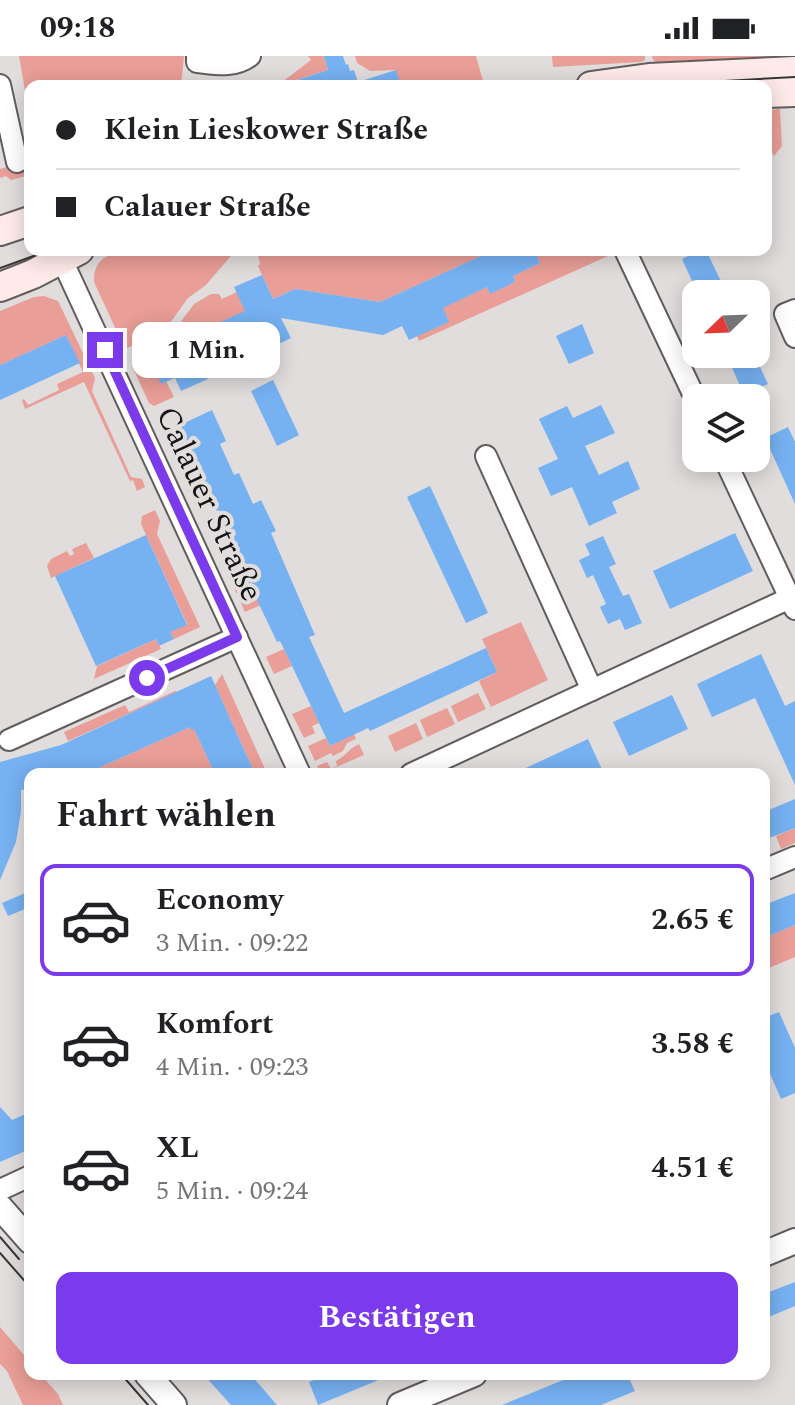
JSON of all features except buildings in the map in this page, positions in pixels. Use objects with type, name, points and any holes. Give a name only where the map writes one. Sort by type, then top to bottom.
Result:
[{"type":"main road","points":[[634,80],[795,71]]},
{"type":"main road","points":[[772,93],[795,92]]},
{"type":"main road","points":[[0,231],[24,223]]},
{"type":"main road","points":[[0,287],[69,256]]},
{"type":"street","points":[[197,59],[234,64],[250,56]]},
{"type":"street","points":[[0,85],[17,162]]},
{"type":"street","name":"Calauer Straße","points":[[71,256],[297,768]]},
{"type":"street","points":[[628,256],[688,384]]},
{"type":"street","points":[[795,310],[785,314],[795,337]]},
{"type":"street","points":[[486,456],[592,690]]},
{"type":"street","points":[[424,768],[592,690],[794,606],[731,472]]},
{"type":"street","points":[[9,740],[237,637]]},
{"type":"street","points":[[770,867],[795,857]]},
{"type":"street","points":[[0,1190],[24,1179]]},
{"type":"street","points":[[0,1207],[24,1234]]},
{"type":"street","points":[[770,1251],[795,1241]]},
{"type":"street","points":[[152,1380],[174,1405]]},
{"type":"street","points":[[400,1405],[460,1380]]},
{"type":"shaded area","points":[[19,56],[184,56],[182,80],[24,80],[24,85]]},
{"type":"shaded area","points":[[308,56],[324,56],[328,70],[296,80],[285,80],[311,60]]},
{"type":"shaded area","points":[[355,56],[476,56],[483,80],[399,80],[395,70],[370,71],[357,63]]},
{"type":"shaded area","points":[[552,56],[645,56],[645,60],[553,67]]},
{"type":"shaded area","points":[[652,56],[782,56],[656,62]]},
{"type":"shaded area","points":[[780,109],[782,146],[774,156],[772,152],[772,110]]},
{"type":"shaded area","points":[[7,167],[9,171],[24,167],[24,177],[11,180],[6,176],[0,178],[0,169]]},
{"type":"shaded area","points":[[108,256],[231,256],[206,285],[188,298],[165,330],[125,349],[94,282],[100,262]]},
{"type":"shaded area","points":[[258,256],[481,256],[380,302],[295,289],[273,299],[258,266]]},
{"type":"shaded area","points":[[537,256],[608,256],[419,341],[411,322],[487,287],[490,293],[515,282],[513,276],[540,263]]},
{"type":"shaded area","points":[[237,292],[246,311],[166,381],[174,397],[154,406],[149,403],[133,368],[141,351],[168,339],[194,304],[211,294],[219,294],[222,299]]},
{"type":"shaded area","points":[[44,296],[58,301],[95,378],[92,391],[131,477],[142,479],[145,487],[137,491],[133,480],[130,481],[84,382],[25,409],[22,400],[28,405],[59,390],[57,384],[83,372],[66,335],[0,365],[0,311]]},
{"type":"shaded area","points":[[201,469],[209,487],[191,495],[183,478]]},
{"type":"shaded area","points":[[155,510],[160,521],[157,534],[200,627],[174,639],[170,632],[187,624],[141,524],[142,516]]},
{"type":"shaded area","points":[[86,543],[94,558],[51,578],[47,566],[51,559],[67,551],[70,556],[74,554],[72,549]]},
{"type":"shaded area","points":[[252,580],[263,604],[245,612],[234,588]]},
{"type":"shaded area","points":[[521,622],[548,680],[491,707],[479,681],[497,672],[482,639]]},
{"type":"shaded area","points":[[156,639],[161,649],[94,679],[97,666]]},
{"type":"shaded area","points":[[284,649],[292,666],[274,674],[266,657]]},
{"type":"shaded area","points":[[222,674],[265,768],[252,768],[215,685]]},
{"type":"shaded area","points":[[175,691],[68,741],[64,732],[125,705],[129,712]]},
{"type":"shaded area","points":[[478,693],[486,709],[458,722],[451,706]]},
{"type":"shaded area","points":[[311,706],[319,723],[312,726],[315,733],[304,738],[292,714]]},
{"type":"shaded area","points":[[447,708],[455,724],[427,737],[420,720]]},
{"type":"shaded area","points":[[416,723],[423,739],[395,752],[388,736]]},
{"type":"shaded area","points":[[190,727],[194,729],[212,768],[98,768]]},
{"type":"shaded area","points":[[354,734],[356,739],[347,743],[343,751],[315,761],[308,746],[326,738],[330,746]]},
{"type":"shaded area","points":[[359,744],[364,755],[333,768],[337,766],[336,761]]},
{"type":"shaded area","points":[[327,762],[330,768],[318,768],[317,766]]},
{"type":"shaded area","points":[[795,828],[795,843],[781,849],[776,836]]},
{"type":"shaded area","points":[[795,925],[795,957],[770,967],[770,935]]},
{"type":"shaded area","points":[[0,1327],[24,1355],[24,1380],[45,1380],[63,1405],[23,1405],[7,1371],[0,1364]]},
{"type":"tram line","points":[[742,80],[795,77]]},
{"type":"tram line","points":[[0,268],[33,256]]},
{"type":"tram line","points":[[0,1237],[19,1259]]},
{"type":"tram line","points":[[0,1253],[24,1280]]},
{"type":"tram line","points":[[126,1380],[148,1405]]},
{"type":"route","points":[[105,350],[237,637],[147,678]]}]
